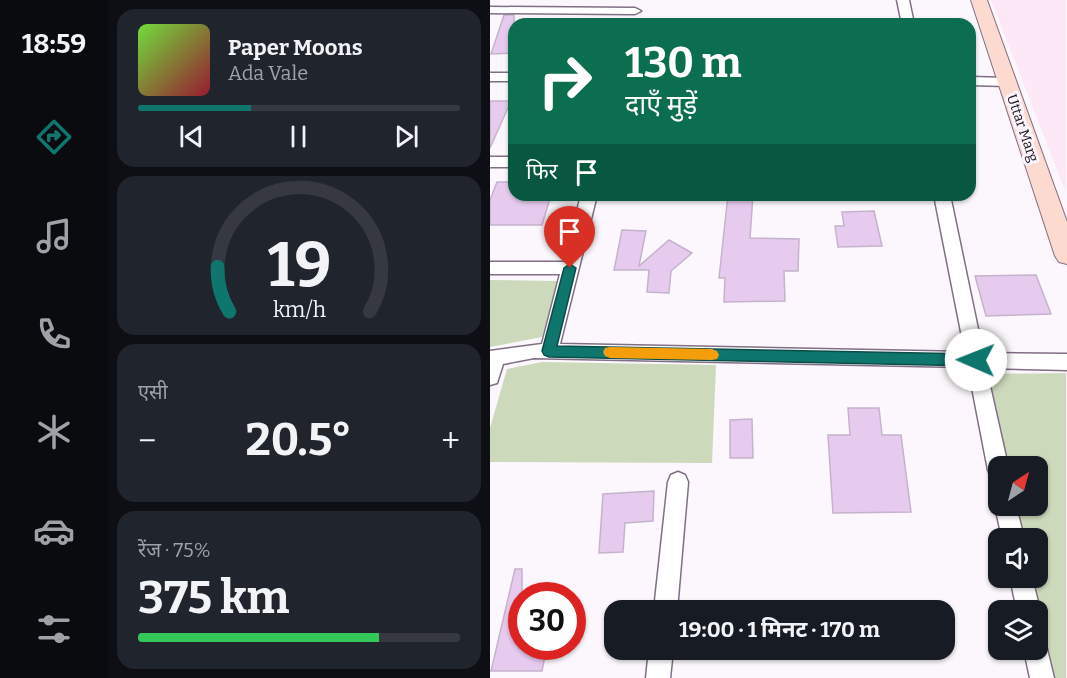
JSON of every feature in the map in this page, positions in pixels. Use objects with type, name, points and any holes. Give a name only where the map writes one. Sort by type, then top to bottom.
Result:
[{"type":"main road","name":"Uttar Marg","points":[[979,0],[1066,256]]},
{"type":"street","points":[[903,0],[907,18]]},
{"type":"street","points":[[490,10],[637,5]]},
{"type":"street","points":[[490,77],[508,77]]},
{"type":"street","points":[[976,81],[1007,82]]},
{"type":"street","points":[[490,162],[508,162]]},
{"type":"street","points":[[549,351],[587,201]]},
{"type":"street","points":[[943,201],[995,456]]},
{"type":"street","points":[[490,268],[570,268]]},
{"type":"street","points":[[490,377],[493,359],[534,351],[1066,362]]},
{"type":"street","points":[[666,600],[678,482]]},
{"type":"street","points":[[658,678],[660,660]]},
{"type":"street","points":[[1038,660],[1042,678]]},
{"type":"shaded area","points":[[991,0],[1066,0],[1066,193]]},
{"type":"green space","points":[[490,280],[558,281],[542,337],[490,347]]},
{"type":"green space","points":[[542,362],[716,365],[712,463],[490,462],[490,428],[507,369]]},
{"type":"green space","points":[[1066,373],[1066,678],[1050,678],[1046,660],[1048,600],[1034,600],[1031,588],[1048,588],[1048,528],[1019,528],[1016,516],[1048,516],[1048,456],[1004,456],[986,374]]},
{"type":"building","points":[[504,15],[514,15],[514,18],[508,18],[508,53],[491,54]]},
{"type":"building","points":[[490,101],[508,101],[508,108],[490,148]]},
{"type":"building","points":[[497,182],[508,182],[508,201],[549,201],[542,225],[490,225],[490,200]]},
{"type":"building","points":[[727,201],[753,201],[750,238],[799,239],[798,271],[784,271],[785,301],[724,302],[725,278],[719,278]]},
{"type":"building","points":[[874,211],[882,246],[838,247],[835,226],[844,226],[842,212]]},
{"type":"building","points":[[622,230],[646,231],[639,266],[669,240],[692,253],[671,271],[669,293],[647,292],[649,270],[614,270]]},
{"type":"building","points":[[1036,275],[1051,314],[986,316],[975,276]]},
{"type":"building","points":[[848,408],[879,408],[882,435],[901,435],[911,512],[833,513],[828,435],[850,435]]},
{"type":"building","points":[[752,419],[753,458],[730,458],[730,420]]},
{"type":"building","points":[[654,491],[653,521],[625,523],[623,552],[599,553],[603,494]]},
{"type":"building","points":[[515,569],[522,569],[522,582],[512,582]]},
{"type":"building","points":[[508,599],[508,660],[544,660],[542,671],[491,671]]},
{"type":"slow traffic","points":[[610,352],[712,355]]},
{"type":"route","points":[[570,268],[549,351],[976,360]]}]
